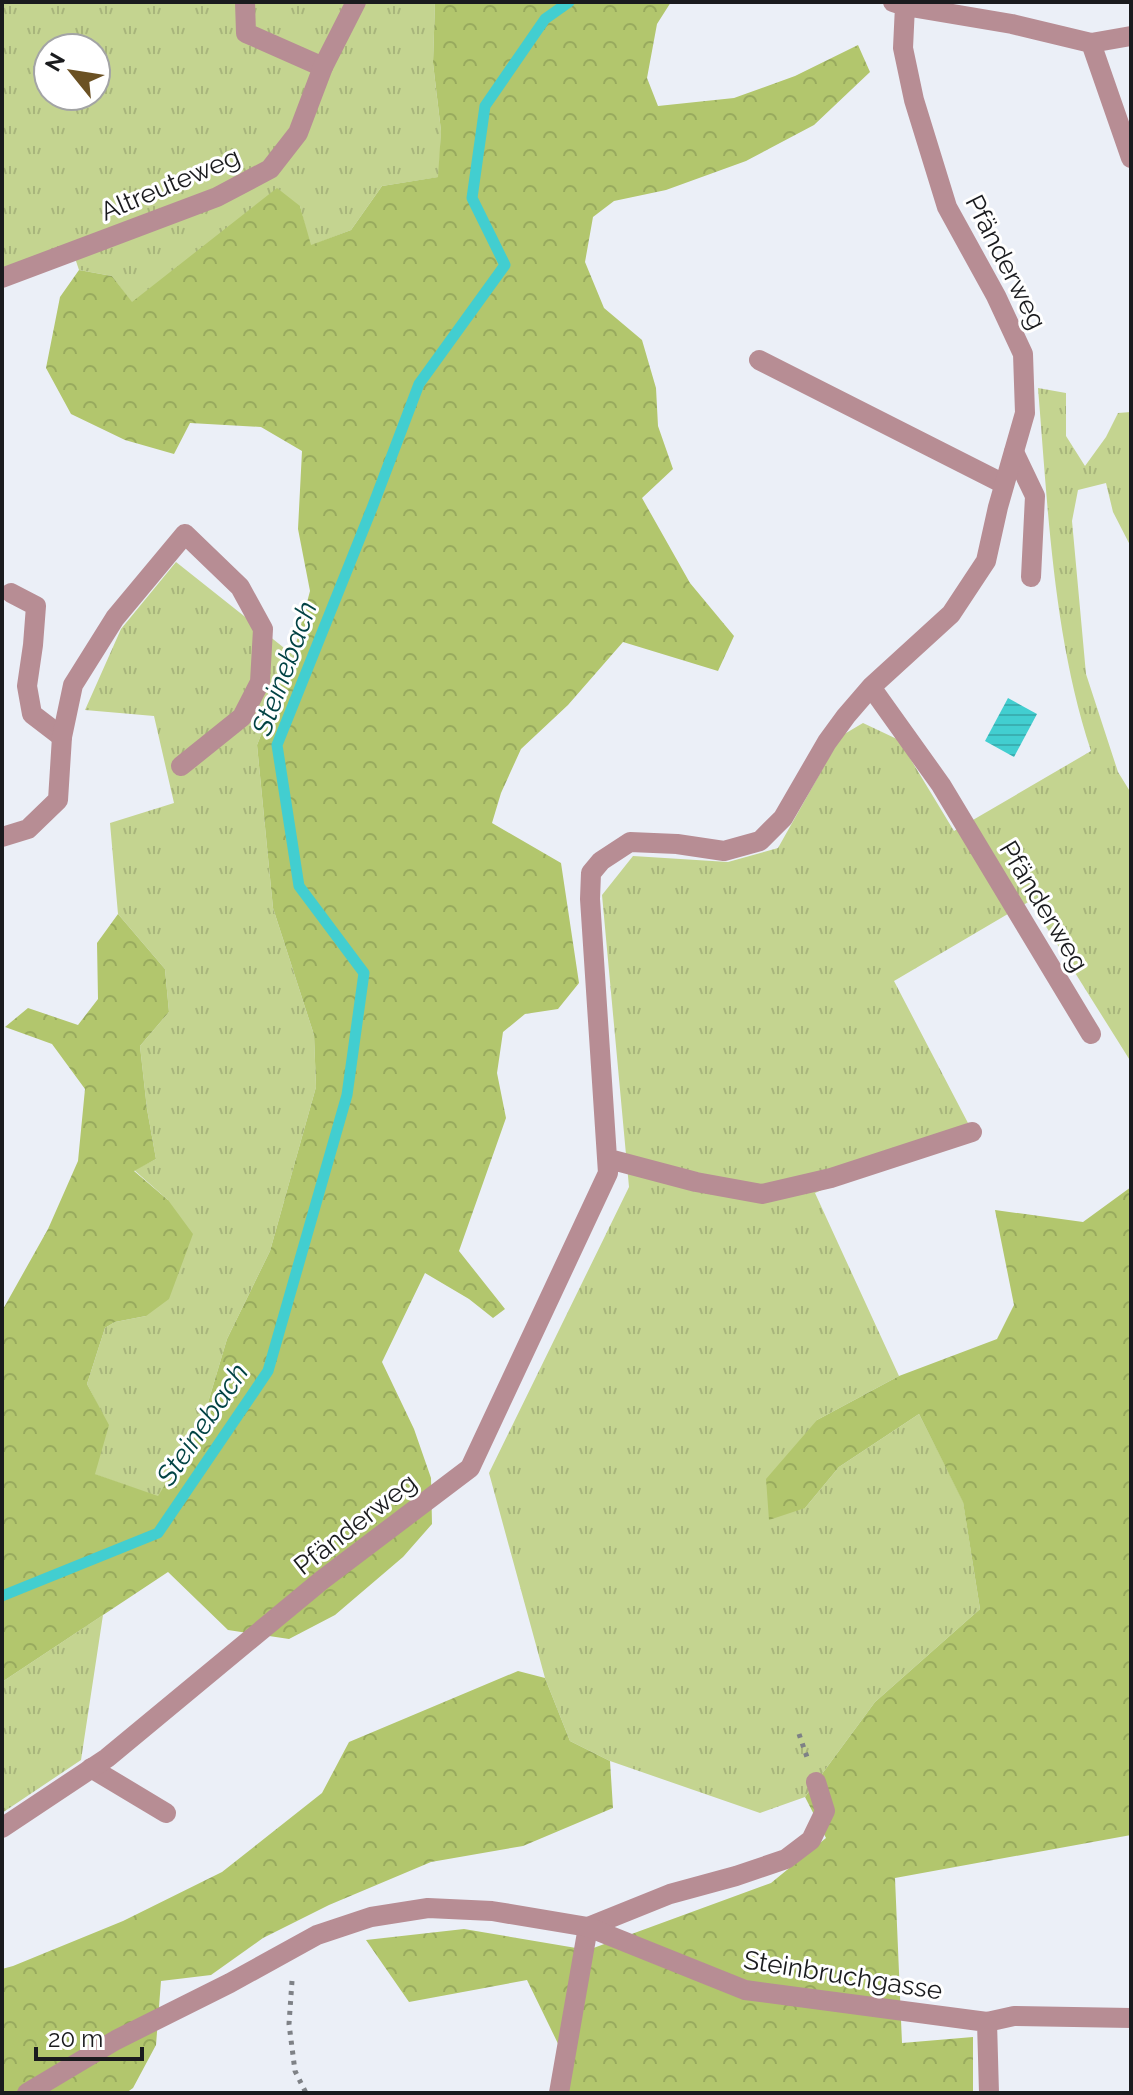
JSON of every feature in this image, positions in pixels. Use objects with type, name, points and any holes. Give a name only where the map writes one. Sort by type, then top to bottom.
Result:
[{"type":"street","points":[[245,2],[246,33],[323,67]]},
{"type":"street","name":"Altreuteweg","points":[[2,278],[217,197],[270,169],[298,133],[323,67],[356,2]]},
{"type":"street","points":[[899,4],[1012,24],[1091,43],[1131,36]]},
{"type":"street","name":"Pfänderweg","points":[[2,1828],[107,1758],[322,1580],[470,1468],[608,1173],[590,899],[591,873],[601,861],[630,842],[677,844],[724,851],[760,841],[783,818],[827,742],[871,687],[951,614],[986,561],[1025,413],[1023,354],[996,296],[947,207],[914,100],[903,48],[899,4]]},
{"type":"street","points":[[1091,43],[1131,158]]},
{"type":"street","points":[[759,360],[1004,484]]},
{"type":"street","points":[[1014,452],[1035,496],[1031,577]]},
{"type":"street","points":[[2,837],[28,829],[58,800],[62,737],[73,685],[115,618],[185,534],[240,587],[263,629],[260,682],[242,717],[181,766]]},
{"type":"street","points":[[11,593],[36,606],[27,686],[32,714],[62,737]]},
{"type":"street","name":"Pfänderweg","points":[[871,687],[941,785],[1091,1034]]},
{"type":"street","points":[[609,1159],[696,1182],[762,1194],[831,1178],[972,1132]]},
{"type":"street","points":[[91,1768],[166,1813]]},
{"type":"street","points":[[559,2093],[588,1927],[670,1894],[786,1859],[811,1840],[825,1811],[816,1782]]},
{"type":"street","name":"Steinbruchgasse","points":[[27,2093],[116,2040],[317,1935],[371,1917],[428,1908],[492,1911],[588,1927],[745,1990],[987,2022],[1014,2016],[1131,2018]]},
{"type":"street","points":[[987,2022],[989,2093]]},
{"type":"path","points":[[294,1949],[289,2024],[295,2071],[306,2093]]},
{"type":"green space","points":[[2,2],[435,2],[433,63],[441,131],[439,177],[382,186],[351,230],[310,246],[300,206],[132,303],[112,276],[79,270],[75,258],[2,283]]},
{"type":"green space","points":[[435,2],[671,2],[657,24],[647,78],[658,106],[734,98],[795,76],[858,45],[870,72],[814,125],[746,161],[666,190],[614,201],[593,217],[585,262],[604,308],[642,340],[656,388],[658,426],[673,469],[642,498],[690,583],[734,636],[718,671],[623,642],[568,705],[521,749],[501,793],[492,823],[561,863],[579,983],[558,1009],[525,1014],[503,1032],[497,1073],[506,1118],[459,1251],[505,1309],[493,1318],[469,1299],[425,1273],[382,1362],[414,1429],[431,1478],[432,1524],[403,1557],[335,1615],[289,1639],[228,1630],[168,1572],[2,1682],[2,1311],[48,1229],[78,1161],[85,1089],[52,1044],[5,1027],[28,1008],[78,1025],[98,999],[97,943],[118,914],[165,969],[169,1012],[140,1046],[156,1159],[134,1171],[168,1200],[193,1234],[169,1299],[146,1316],[115,1322],[105,1328],[87,1384],[109,1425],[95,1474],[158,1496],[201,1426],[227,1339],[270,1251],[316,1087],[314,1035],[273,908],[257,745],[293,655],[310,591],[298,529],[302,451],[261,427],[190,423],[174,454],[125,440],[71,414],[46,368],[60,297],[79,270],[112,276],[132,302],[277,188],[300,206],[311,245],[351,230],[382,186],[438,177],[441,131],[433,63]]},
{"type":"green space","points":[[1038,388],[1066,393],[1066,436],[1085,466],[1106,437],[1118,413],[1131,412],[1131,547],[1113,512],[1106,483],[1078,490],[1072,521],[1086,674],[1118,772],[1131,793],[1131,1062],[1030,901],[894,981],[968,1123],[815,1193],[899,1376],[817,1420],[805,1508],[839,1467],[919,1414],[963,1501],[980,1609],[875,1702],[805,1797],[760,1813],[610,1761],[570,1741],[545,1678],[489,1473],[629,1187],[602,895],[633,856],[728,862],[778,848],[841,736],[863,723],[899,740],[954,831],[1091,751],[1078,707],[1060,617]]},
{"type":"green space","points":[[176,562],[293,655],[257,745],[273,908],[314,1035],[316,1087],[270,1251],[227,1339],[201,1426],[158,1497],[94,1474],[108,1425],[87,1384],[105,1328],[115,1322],[146,1316],[168,1200],[134,1170],[156,1159],[140,1046],[169,1012],[165,969],[118,914],[110,823],[174,803],[154,716],[85,710],[121,629]]},
{"type":"green space","points":[[1131,1187],[1131,1835],[895,1878],[902,2043],[973,2037],[973,2093],[568,2093],[566,2060],[527,1980],[409,2002],[366,1940],[464,1929],[588,1950],[771,1883],[826,1838],[805,1797],[875,1702],[980,1609],[963,1502],[919,1414],[839,1467],[805,1508],[769,1520],[766,1479],[817,1420],[899,1376],[997,1339],[1014,1305],[995,1210],[1083,1222]]},
{"type":"green space","points":[[103,1615],[81,1760],[2,1813],[2,1682]]},
{"type":"green space","points":[[518,1671],[545,1678],[570,1741],[610,1761],[613,1808],[523,1846],[431,1862],[329,1905],[263,1938],[211,1975],[161,1981],[156,2045],[133,2088],[126,2093],[2,2093],[2,1969],[123,1921],[222,1872],[322,1793],[349,1742]]},
{"type":"water","points":[[1008,698],[1037,714],[1014,757],[985,741]]},
{"type":"waterway","name":"Steinebach","points":[[2,1596],[158,1533],[268,1371],[347,1095],[364,973],[299,886],[277,745],[419,384],[505,265],[472,198],[485,106],[545,19],[569,2]]}]
